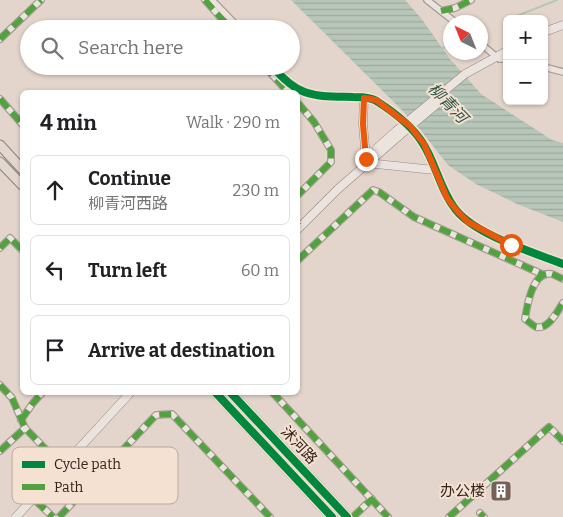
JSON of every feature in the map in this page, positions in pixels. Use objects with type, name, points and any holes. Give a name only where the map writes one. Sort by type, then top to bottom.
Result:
[{"type":"main road","points":[[0,146],[20,167]]},
{"type":"main road","points":[[0,162],[20,183]]},
{"type":"main road","name":"沭河路","points":[[218,395],[332,517]]},
{"type":"main road","name":"沭河路","points":[[233,395],[347,517]]},
{"type":"street","points":[[0,38],[41,0]]},
{"type":"street","points":[[205,0],[223,20]]},
{"type":"street","points":[[212,0],[231,20]]},
{"type":"street","points":[[427,0],[446,15]]},
{"type":"street","points":[[441,11],[454,8],[471,0]]},
{"type":"street","points":[[548,33],[563,27]]},
{"type":"street","points":[[300,222],[366,161],[466,76],[501,58],[488,49]]},
{"type":"street","points":[[548,68],[563,72]]},
{"type":"street","points":[[272,75],[286,90]]},
{"type":"street","points":[[280,75],[285,81],[299,90]]},
{"type":"street","points":[[300,91],[320,96],[376,100],[410,126],[424,144],[447,198],[468,222],[511,245],[562,264],[556,276]]},
{"type":"street","points":[[300,227],[366,161],[363,124],[364,98]]},
{"type":"street","points":[[0,99],[20,122]]},
{"type":"street","points":[[300,105],[314,122],[331,150],[331,162],[300,193]]},
{"type":"street","points":[[366,161],[434,170]]},
{"type":"street","points":[[300,258],[373,190],[414,217],[544,275],[551,274],[563,279]]},
{"type":"street","points":[[0,248],[10,238],[20,248]]},
{"type":"street","points":[[544,275],[536,282],[528,300],[526,319],[535,326],[544,326],[552,320],[563,303]]},
{"type":"street","points":[[0,384],[12,398],[25,428],[44,447]]},
{"type":"street","points":[[22,420],[33,402],[40,395]]},
{"type":"street","points":[[81,447],[128,395]]},
{"type":"street","points":[[86,447],[133,395]]},
{"type":"street","points":[[275,395],[388,517]]},
{"type":"street","points":[[126,447],[156,416],[172,414],[270,517]]},
{"type":"street","points":[[449,517],[549,427],[563,441]]},
{"type":"street","points":[[0,451],[25,428]]},
{"type":"street","points":[[353,517],[372,499]]},
{"type":"street","points":[[16,517],[28,504]]},
{"type":"street","points":[[20,517],[33,504]]},
{"type":"street","points":[[39,504],[53,517]]},
{"type":"street","points":[[59,517],[71,504]]},
{"type":"water","name":"柳青河","points":[[291,0],[405,0],[421,18],[443,49],[443,60],[451,60],[481,94],[552,140],[563,143],[563,222],[517,204],[476,184],[448,165],[415,123]]},
{"type":"waterway","points":[[519,15],[557,0]]},
{"type":"marked path","points":[[0,39],[41,0]]},
{"type":"marked path","points":[[205,0],[223,20]]},
{"type":"marked path","points":[[441,11],[455,8],[471,0]]},
{"type":"marked path","points":[[272,75],[286,90]]},
{"type":"marked path","points":[[0,99],[20,122]]},
{"type":"marked path","points":[[300,105],[314,122],[331,150],[331,162],[300,193]]},
{"type":"marked path","points":[[300,258],[373,190],[379,192],[414,217],[544,275]]},
{"type":"marked path","points":[[0,248],[10,238],[20,248]]},
{"type":"marked path","points":[[563,279],[552,274],[545,274],[535,283],[527,306],[525,319],[533,326],[545,326],[563,303]]},
{"type":"marked path","points":[[0,385],[12,398],[25,428],[44,447]]},
{"type":"marked path","points":[[21,420],[40,395]]},
{"type":"marked path","points":[[275,395],[388,517]]},
{"type":"marked path","points":[[126,447],[156,415],[172,414],[270,517]]},
{"type":"marked path","points":[[449,517],[549,427],[563,441]]},
{"type":"marked path","points":[[0,451],[25,428]]},
{"type":"marked path","points":[[353,517],[372,499]]},
{"type":"marked path","points":[[39,504],[53,517]]},
{"type":"marked path","points":[[59,517],[71,504]]},
{"type":"marked path","points":[[480,513],[484,517]]},
{"type":"cycle path","points":[[281,75],[299,90]]},
{"type":"cycle path","points":[[300,90],[317,95],[375,100],[402,120],[418,136],[427,150],[451,202],[465,219],[505,242],[563,264]]},
{"type":"cycle path","points":[[218,395],[332,517]]},
{"type":"cycle path","points":[[233,395],[347,517]]},
{"type":"place","name":"办公楼","points":[[501,491]]},
{"type":"route","points":[[366,159],[363,124],[364,98],[376,100],[410,126],[424,144],[447,198],[468,222],[511,245]]}]
